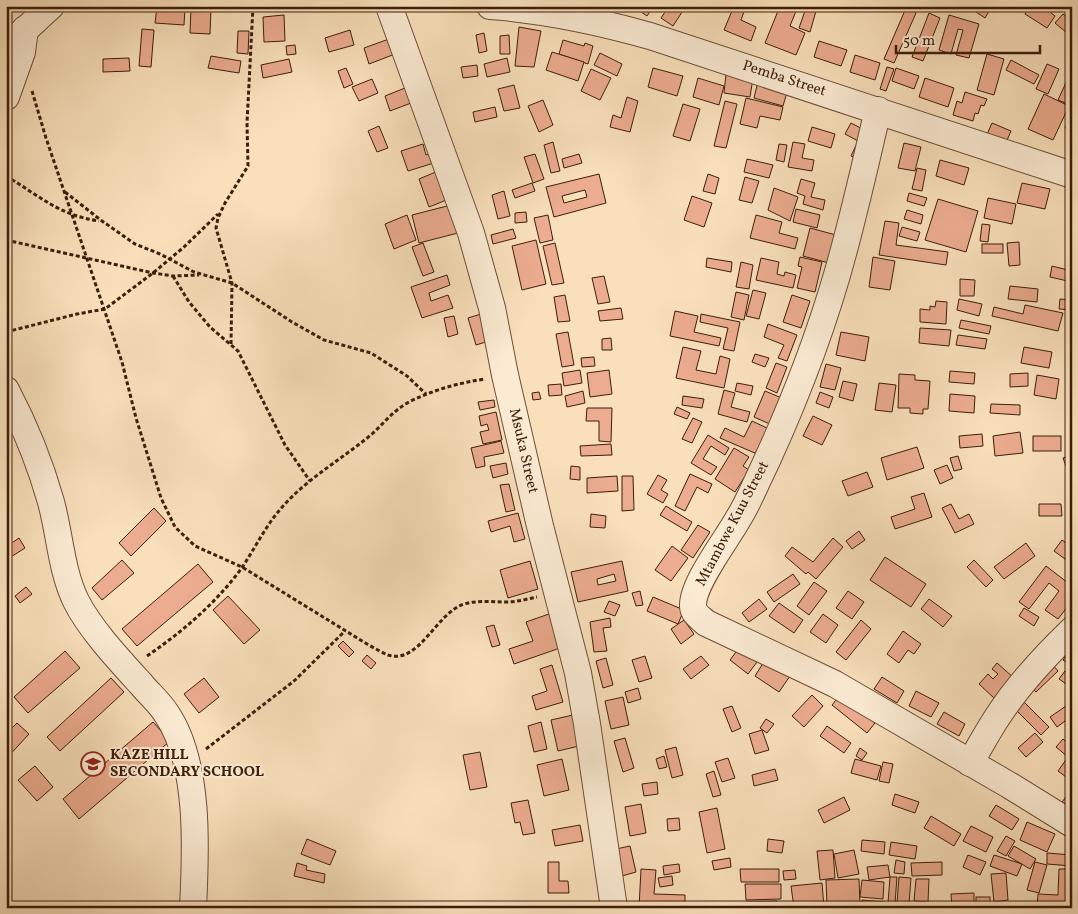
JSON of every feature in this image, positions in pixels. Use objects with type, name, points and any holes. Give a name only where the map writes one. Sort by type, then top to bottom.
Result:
[{"type":"street","points":[[6,48],[51,6]]},
{"type":"street","name":"Msuka Street","points":[[388,6],[471,233],[492,308],[505,375],[578,673],[614,908]]},
{"type":"street","name":"Pemba Street","points":[[490,6],[548,12],[583,12],[650,36],[1072,175]]},
{"type":"street","points":[[6,97],[22,52],[25,29]]},
{"type":"street","name":"Mtambwe Kuu Street","points":[[878,110],[837,276],[808,364],[782,429],[754,490],[739,519],[702,579],[694,599],[693,608],[697,615],[706,623],[836,684],[1072,824]]},
{"type":"street","points":[[6,390],[23,422],[37,457],[51,504],[66,573],[76,600],[90,623],[128,670],[165,711],[179,734],[193,802],[196,850],[193,908]]},
{"type":"street","points":[[970,763],[998,716],[1021,685],[1051,650],[1072,630]]},
{"type":"path","points":[[6,332],[105,309],[169,260],[220,212],[248,166],[247,123],[253,6]]},
{"type":"path","points":[[31,85],[46,138],[122,362],[136,418],[161,498],[175,527],[195,546],[242,568],[387,655],[398,656],[412,651],[426,638],[443,616],[462,604],[475,601],[508,602],[557,593]]},
{"type":"path","points":[[6,176],[73,216],[102,222]]},
{"type":"path","points":[[64,191],[102,222],[135,244],[202,275],[232,283],[308,332],[336,344],[371,352],[407,376],[426,394]]},
{"type":"path","points":[[220,212],[216,228],[232,283],[233,293],[232,344]]},
{"type":"path","points":[[6,240],[153,273],[173,276],[202,275]]},
{"type":"path","points":[[173,276],[190,302],[210,327],[232,344],[245,363],[285,445],[310,481]]},
{"type":"path","points":[[128,670],[183,630],[218,596],[242,568],[277,513],[310,481],[374,433],[397,409],[426,394],[450,386],[505,375]]},
{"type":"path","points":[[186,764],[294,681],[345,631]]},
{"type":"building","points":[[157,6],[185,8],[184,25],[155,23]]},
{"type":"building","points":[[633,6],[654,6],[647,16]]},
{"type":"building","points":[[669,6],[686,6],[673,26],[661,18]]},
{"type":"building","points":[[734,6],[746,6],[741,20],[756,27],[751,41],[724,30]]},
{"type":"building","points":[[780,6],[798,6],[790,26],[805,33],[796,55],[765,43]]},
{"type":"building","points":[[967,6],[988,6],[991,8],[985,18]]},
{"type":"building","points":[[1029,6],[1054,6],[1050,12],[1055,16],[1047,28],[1025,14]]},
{"type":"building","points":[[191,8],[211,8],[210,34],[190,33]]},
{"type":"building","points":[[806,8],[816,11],[810,32],[799,28]]},
{"type":"building","points":[[906,8],[916,13],[894,63],[884,59]]},
{"type":"building","points":[[929,13],[940,18],[923,61],[912,57]]},
{"type":"building","points":[[1063,14],[1072,21],[1072,37],[1055,23]]},
{"type":"building","points":[[284,15],[285,41],[264,42],[263,17]]},
{"type":"building","points":[[949,15],[979,24],[969,58],[956,55],[963,30],[958,29],[951,54],[939,50]]},
{"type":"building","points":[[519,27],[541,31],[534,67],[515,66]]},
{"type":"building","points":[[142,29],[154,30],[151,67],[139,66]]},
{"type":"building","points":[[350,30],[354,45],[329,52],[325,38]]},
{"type":"building","points":[[238,31],[249,31],[248,54],[237,53]]},
{"type":"building","points":[[484,33],[487,51],[479,53],[476,35]]},
{"type":"building","points":[[509,35],[510,54],[500,54],[500,36]]},
{"type":"building","points":[[389,39],[395,54],[369,64],[364,48]]},
{"type":"building","points":[[563,40],[584,46],[585,43],[593,46],[588,64],[559,54]]},
{"type":"building","points":[[819,41],[847,50],[841,66],[814,57]]},
{"type":"building","points":[[295,45],[296,54],[287,55],[286,46]]},
{"type":"building","points":[[552,52],[584,62],[578,81],[546,70]]},
{"type":"building","points":[[600,53],[622,64],[617,76],[594,65]]},
{"type":"building","points":[[987,54],[1004,59],[994,95],[977,90]]},
{"type":"building","points":[[855,55],[880,63],[875,80],[850,72]]},
{"type":"building","points":[[211,56],[241,61],[239,73],[208,68]]},
{"type":"building","points":[[129,58],[130,71],[103,72],[103,59]]},
{"type":"building","points":[[507,58],[510,72],[487,77],[484,64]]},
{"type":"building","points":[[289,59],[292,72],[263,78],[261,65]]},
{"type":"building","points":[[1011,60],[1039,75],[1034,84],[1006,70]]},
{"type":"building","points":[[1047,64],[1059,69],[1048,94],[1036,89]]},
{"type":"building","points":[[477,65],[478,76],[463,78],[461,67]]},
{"type":"building","points":[[887,67],[894,69],[886,91],[880,89]]},
{"type":"building","points":[[346,68],[353,84],[344,88],[338,71]]},
{"type":"building","points":[[653,68],[683,76],[677,96],[648,87]]},
{"type":"building","points":[[896,68],[919,76],[914,89],[892,81]]},
{"type":"building","points":[[591,69],[611,78],[600,100],[581,91]]},
{"type":"building","points":[[760,73],[790,82],[783,106],[754,98]]},
{"type":"building","points":[[726,74],[753,78],[750,97],[724,93]]},
{"type":"building","points":[[1069,76],[1072,77],[1072,101],[1070,105],[1058,100]]},
{"type":"building","points":[[698,78],[724,86],[719,105],[693,97]]},
{"type":"building","points":[[925,78],[954,88],[948,107],[919,97]]},
{"type":"building","points":[[372,79],[378,93],[359,101],[352,87]]},
{"type":"building","points":[[514,85],[520,108],[504,111],[498,89]]},
{"type":"building","points":[[405,88],[411,103],[390,111],[385,96]]},
{"type":"building","points":[[965,92],[987,99],[984,106],[981,105],[978,114],[975,113],[973,121],[953,115],[957,101],[962,103]]},
{"type":"building","points":[[1044,94],[1069,106],[1053,140],[1028,129]]},
{"type":"building","points":[[627,97],[638,101],[630,132],[610,127],[613,115],[621,118]]},
{"type":"building","points":[[746,98],[783,107],[780,120],[760,116],[757,128],[740,124]]},
{"type":"building","points":[[543,100],[553,125],[539,132],[528,106]]},
{"type":"building","points":[[725,101],[737,104],[726,148],[714,146]]},
{"type":"building","points":[[683,104],[700,109],[690,141],[673,136]]},
{"type":"building","points":[[495,107],[497,117],[475,122],[473,112]]},
{"type":"building","points":[[1072,114],[1072,132],[1065,128]]},
{"type":"building","points":[[851,123],[876,136],[863,162],[851,156],[858,141],[845,134]]},
{"type":"building","points":[[992,123],[1011,131],[1004,147],[985,139]]},
{"type":"building","points":[[379,126],[388,148],[377,152],[368,131]]},
{"type":"building","points":[[812,127],[835,134],[831,148],[808,141]]},
{"type":"building","points":[[553,142],[560,171],[551,173],[544,145]]},
{"type":"building","points":[[793,142],[805,144],[802,158],[814,160],[812,171],[788,167]]},
{"type":"building","points":[[904,143],[921,147],[915,171],[898,168]]},
{"type":"building","points":[[423,144],[426,155],[431,153],[434,163],[408,171],[401,151]]},
{"type":"building","points":[[779,144],[787,145],[784,162],[776,160]]},
{"type":"building","points":[[535,154],[544,179],[533,183],[524,157]]},
{"type":"building","points":[[579,154],[582,163],[564,168],[562,159]]},
{"type":"building","points":[[747,159],[773,165],[769,178],[744,172]]},
{"type":"building","points":[[940,160],[969,168],[964,185],[936,176]]},
{"type":"building","points":[[917,168],[926,170],[922,191],[912,189]]},
{"type":"building","points":[[438,171],[449,199],[429,207],[419,179]]},
{"type":"building","points":[[599,174],[606,203],[554,217],[546,187]],"holes":[[[585,190],[587,197],[564,203],[562,196]]]},
{"type":"building","points":[[708,174],[719,178],[715,194],[703,191]]},
{"type":"building","points":[[745,177],[759,181],[752,203],[739,200]]},
{"type":"building","points":[[801,179],[815,183],[811,197],[825,200],[823,210],[803,204],[805,196],[797,193]]},
{"type":"building","points":[[532,183],[535,191],[515,198],[512,190]]},
{"type":"building","points":[[1022,183],[1050,189],[1045,209],[1017,203]]},
{"type":"building","points":[[774,188],[798,197],[790,221],[768,210]]},
{"type":"building","points":[[504,191],[510,216],[498,219],[492,195]]},
{"type":"building","points":[[909,193],[927,198],[924,206],[907,201]]},
{"type":"building","points":[[692,196],[712,203],[704,227],[684,220]]},
{"type":"building","points":[[988,198],[1016,204],[1012,224],[984,218]]},
{"type":"building","points":[[938,199],[978,211],[966,252],[925,240]]},
{"type":"building","points":[[451,205],[458,233],[419,243],[412,215]]},
{"type":"building","points":[[796,209],[820,215],[817,228],[793,222]]},
{"type":"building","points":[[907,210],[923,215],[921,224],[904,219]]},
{"type":"building","points":[[526,212],[527,222],[515,223],[515,213]]},
{"type":"building","points":[[407,215],[416,240],[394,249],[385,224]]},
{"type":"building","points":[[548,215],[553,240],[540,243],[534,218]]},
{"type":"building","points":[[756,215],[782,222],[779,233],[798,238],[795,249],[750,238]]},
{"type":"building","points":[[885,221],[899,223],[896,245],[948,252],[946,265],[879,255]]},
{"type":"building","points":[[982,224],[990,225],[988,242],[980,241]]},
{"type":"building","points":[[902,227],[920,232],[917,241],[899,236]]},
{"type":"building","points":[[810,228],[836,235],[829,263],[803,256]]},
{"type":"building","points":[[513,229],[516,238],[493,244],[491,235]]},
{"type":"building","points":[[536,240],[546,284],[522,290],[512,246]]},
{"type":"building","points":[[1019,242],[1020,265],[1009,266],[1007,243]]},
{"type":"building","points":[[423,243],[434,272],[423,276],[412,247]]},
{"type":"building","points":[[555,243],[564,283],[552,285],[543,246]]},
{"type":"building","points":[[982,244],[1003,244],[1003,253],[982,253]]},
{"type":"building","points":[[800,257],[822,262],[815,292],[797,288],[802,267],[798,266]]},
{"type":"building","points":[[873,257],[895,261],[890,290],[869,287]]},
{"type":"building","points":[[707,258],[732,262],[731,272],[706,267]]},
{"type":"building","points":[[761,258],[779,262],[777,274],[784,276],[785,272],[796,275],[793,288],[756,280]]},
{"type":"building","points":[[741,262],[753,265],[749,289],[736,287]]},
{"type":"building","points":[[1052,266],[1072,271],[1072,282],[1050,277]]},
{"type":"building","points":[[447,275],[450,285],[429,293],[431,301],[448,295],[453,308],[422,318],[411,287]]},
{"type":"building","points":[[604,276],[610,302],[598,304],[592,278]]},
{"type":"building","points":[[960,279],[975,280],[974,296],[960,296]]},
{"type":"building","points":[[1010,286],[1038,289],[1037,302],[1008,299]]},
{"type":"building","points":[[753,290],[766,293],[759,319],[746,316]]},
{"type":"building","points":[[736,292],[749,295],[744,320],[731,317]]},
{"type":"building","points":[[565,295],[570,321],[558,322],[554,297]]},
{"type":"building","points":[[792,295],[810,301],[801,328],[783,322]]},
{"type":"building","points":[[959,299],[982,304],[979,316],[957,310]]},
{"type":"building","points":[[1060,299],[1072,300],[1072,310],[1059,309]]},
{"type":"building","points":[[936,301],[947,302],[946,324],[920,322],[920,309],[930,310],[930,306],[935,307]]},
{"type":"building","points":[[1025,305],[1063,313],[1058,331],[992,316],[994,307],[1023,314]]},
{"type":"building","points":[[621,308],[623,319],[600,321],[598,311]]},
{"type":"building","points":[[675,311],[698,316],[694,332],[721,338],[719,346],[670,336]]},
{"type":"building","points":[[481,314],[489,341],[476,345],[468,318]]},
{"type":"building","points":[[701,314],[740,322],[734,351],[723,349],[728,328],[700,322]]},
{"type":"building","points":[[454,316],[458,334],[448,337],[444,318]]},
{"type":"building","points":[[961,320],[991,326],[989,334],[959,328]]},
{"type":"building","points":[[768,324],[797,335],[787,361],[778,358],[784,345],[764,337]]},
{"type":"building","points":[[920,328],[951,330],[949,346],[919,343]]},
{"type":"building","points":[[568,332],[574,365],[562,367],[556,334]]},
{"type":"building","points":[[841,332],[869,337],[865,361],[836,355]]},
{"type":"building","points":[[958,335],[987,339],[985,349],[956,345]]},
{"type":"building","points":[[611,338],[612,350],[602,350],[602,339]]},
{"type":"building","points":[[683,347],[701,351],[696,370],[716,374],[720,356],[730,359],[724,388],[676,378]]},
{"type":"building","points":[[1024,347],[1052,352],[1049,368],[1021,363]]},
{"type":"building","points":[[755,354],[769,358],[765,367],[752,362]]},
{"type":"building","points":[[594,357],[595,366],[582,367],[581,358]]},
{"type":"building","points":[[776,363],[787,367],[777,393],[766,388]]},
{"type":"building","points":[[826,364],[841,368],[835,390],[820,387]]},
{"type":"building","points":[[580,370],[582,383],[564,386],[562,373]]},
{"type":"building","points":[[609,370],[612,394],[590,397],[587,373]]},
{"type":"building","points":[[950,371],[975,373],[974,384],[949,382]]},
{"type":"building","points":[[1028,373],[1028,386],[1010,387],[1010,374]]},
{"type":"building","points":[[899,374],[915,375],[915,380],[930,381],[928,409],[923,409],[923,414],[910,413],[910,408],[898,408]]},
{"type":"building","points":[[1037,375],[1059,379],[1056,399],[1034,395]]},
{"type":"building","points":[[843,381],[857,384],[853,401],[839,397]]},
{"type":"building","points":[[737,383],[753,386],[751,395],[735,391]]},
{"type":"building","points":[[879,383],[896,385],[892,412],[875,410]]},
{"type":"building","points":[[561,384],[562,395],[549,396],[548,385]]},
{"type":"building","points":[[724,390],[735,393],[731,407],[750,412],[747,422],[718,414]]},
{"type":"building","points":[[583,391],[585,403],[567,407],[565,396]]},
{"type":"building","points":[[765,391],[784,399],[772,425],[754,417]]},
{"type":"building","points":[[539,392],[541,399],[533,400],[532,393]]},
{"type":"building","points":[[820,392],[833,397],[829,408],[816,403]]},
{"type":"building","points":[[950,394],[975,396],[974,413],[949,411]]},
{"type":"building","points":[[683,396],[704,399],[702,408],[682,405]]},
{"type":"building","points":[[494,400],[495,407],[480,410],[478,402]]},
{"type":"building","points":[[991,404],[1020,405],[1020,415],[990,413]]},
{"type":"building","points":[[677,407],[690,413],[687,419],[674,414]]},
{"type":"building","points":[[587,408],[612,408],[611,442],[599,441],[599,421],[586,421]]},
{"type":"building","points":[[496,412],[502,440],[483,444],[480,432],[489,430],[487,424],[481,426],[479,416]]},
{"type":"building","points":[[813,416],[832,425],[822,445],[803,436]]},
{"type":"building","points":[[693,418],[702,422],[692,443],[682,439]]},
{"type":"building","points":[[752,421],[769,429],[757,454],[720,438],[725,428],[744,437]]},
{"type":"building","points":[[1020,432],[1023,453],[995,456],[993,436]]},
{"type":"building","points":[[982,434],[983,446],[960,448],[959,436]]},
{"type":"building","points":[[708,435],[729,448],[725,455],[711,446],[703,459],[717,467],[711,475],[691,463]]},
{"type":"building","points":[[1033,436],[1061,436],[1061,451],[1033,451]]},
{"type":"building","points":[[501,441],[504,453],[484,457],[485,466],[476,468],[471,448]]},
{"type":"building","points":[[611,444],[612,455],[581,456],[580,446]]},
{"type":"building","points":[[917,447],[924,468],[887,480],[881,458]]},
{"type":"building","points":[[734,448],[749,457],[743,466],[749,470],[735,492],[715,479]]},
{"type":"building","points":[[1072,455],[1072,464],[1066,466],[1063,458]]},
{"type":"building","points":[[958,456],[962,469],[954,471],[950,458]]},
{"type":"building","points":[[506,463],[508,474],[493,478],[490,466]]},
{"type":"building","points":[[947,465],[953,478],[940,484],[934,470]]},
{"type":"building","points":[[571,466],[580,467],[580,480],[570,479]]},
{"type":"building","points":[[867,472],[873,487],[848,496],[842,481]]},
{"type":"building","points":[[690,474],[712,484],[708,493],[697,487],[685,511],[675,506]]},
{"type":"building","points":[[658,475],[667,480],[661,490],[668,494],[663,503],[647,494]]},
{"type":"building","points":[[617,476],[618,491],[587,493],[587,478]]},
{"type":"building","points":[[622,476],[633,476],[634,510],[622,511]]},
{"type":"building","points":[[509,484],[515,510],[506,512],[500,485]]},
{"type":"building","points":[[924,493],[932,517],[895,529],[891,517],[915,509],[911,497]]},
{"type":"building","points":[[1069,501],[1072,501],[1072,510],[1068,510]]},
{"type":"building","points":[[951,504],[959,519],[969,514],[974,524],[955,533],[942,508]]},
{"type":"building","points":[[1039,504],[1061,504],[1062,516],[1039,516]]},
{"type":"building","points":[[666,506],[692,522],[687,531],[660,515]]},
{"type":"building","points":[[154,508],[166,521],[131,556],[119,543]]},
{"type":"building","points":[[518,513],[525,539],[514,542],[510,526],[491,532],[488,521]]},
{"type":"building","points":[[591,514],[606,516],[605,528],[590,527]]},
{"type":"building","points":[[698,525],[710,532],[693,558],[681,550]]},
{"type":"building","points":[[859,531],[865,540],[852,549],[846,541]]},
{"type":"building","points":[[19,538],[25,548],[6,560],[6,547]]},
{"type":"building","points":[[833,538],[843,547],[816,579],[808,572],[806,574],[785,556],[792,547],[813,562]]},
{"type":"building","points":[[1062,540],[1072,547],[1072,564],[1054,551]]},
{"type":"building","points":[[1026,543],[1035,556],[1004,579],[994,567]]},
{"type":"building","points":[[672,546],[688,558],[671,581],[655,570]]},
{"type":"building","points":[[885,557],[926,584],[911,607],[870,580]]},
{"type":"building","points":[[122,560],[134,573],[102,600],[92,588]]},
{"type":"building","points":[[974,560],[993,580],[986,587],[967,567]]},
{"type":"building","points":[[530,561],[538,589],[508,598],[500,570]]},
{"type":"building","points":[[622,561],[628,591],[578,602],[571,572]],"holes":[[[614,574],[616,581],[598,585],[597,579]]]},
{"type":"building","points":[[198,564],[213,582],[137,646],[122,629]]},
{"type":"building","points":[[1046,566],[1072,586],[1072,601],[1058,619],[1045,610],[1059,591],[1049,583],[1029,609],[1019,602]]},
{"type":"building","points":[[793,574],[800,584],[774,602],[767,592]]},
{"type":"building","points":[[814,582],[827,591],[809,615],[797,606]]},
{"type":"building","points":[[26,587],[32,594],[20,603],[15,596]]},
{"type":"building","points":[[640,591],[643,605],[636,606],[632,593]]},
{"type":"building","points":[[848,591],[864,602],[852,619],[836,608]]},
{"type":"building","points":[[228,596],[260,630],[244,644],[213,610]]},
{"type":"building","points":[[653,597],[684,610],[678,624],[647,611]]},
{"type":"building","points":[[759,599],[767,609],[749,622],[742,613]]},
{"type":"building","points":[[929,599],[952,616],[943,627],[921,609]]},
{"type":"building","points":[[609,601],[620,605],[615,616],[604,612]]},
{"type":"building","points":[[779,603],[803,620],[794,633],[769,616]]},
{"type":"building","points":[[1024,608],[1039,617],[1034,626],[1019,616]]},
{"type":"building","points":[[549,614],[560,648],[514,664],[509,649],[533,641],[526,622]]},
{"type":"building","points":[[823,614],[838,625],[826,643],[810,632]]},
{"type":"building","points":[[610,618],[611,627],[603,628],[607,651],[594,652],[590,622]]},
{"type":"building","points":[[684,620],[694,634],[681,644],[671,629]]},
{"type":"building","points":[[861,620],[871,629],[846,660],[836,652]]},
{"type":"building","points":[[494,625],[500,645],[492,647],[486,627]]},
{"type":"building","points":[[903,631],[921,644],[914,654],[908,650],[899,663],[887,654]]},
{"type":"building","points":[[343,641],[354,652],[349,657],[338,646]]},
{"type":"building","points":[[742,644],[760,658],[748,674],[730,660]]},
{"type":"building","points":[[1072,648],[1072,666],[1063,660]]},
{"type":"building","points":[[65,651],[80,668],[28,713],[14,697]]},
{"type":"building","points":[[367,655],[376,663],[371,669],[362,661]]},
{"type":"building","points":[[645,656],[652,678],[639,682],[632,660]]},
{"type":"building","points":[[701,656],[709,665],[691,679],[683,669]]},
{"type":"building","points":[[606,658],[613,685],[603,688],[596,661]]},
{"type":"building","points":[[765,660],[790,676],[779,692],[755,676]]},
{"type":"building","points":[[997,663],[1014,678],[995,699],[979,684],[988,674],[993,679],[998,674],[992,669]]},
{"type":"building","points":[[1051,663],[1058,671],[1036,692],[1029,685]]},
{"type":"building","points":[[552,665],[563,702],[536,710],[532,696],[547,691],[540,669]]},
{"type":"building","points":[[1065,671],[1072,676],[1072,688],[1059,679]]},
{"type":"building","points":[[882,677],[904,691],[897,703],[874,689]]},
{"type":"building","points":[[111,678],[124,692],[60,751],[47,737]]},
{"type":"building","points":[[204,678],[219,697],[199,713],[184,694]]},
{"type":"building","points":[[638,688],[641,699],[628,703],[625,692]]},
{"type":"building","points":[[916,691],[939,703],[931,717],[909,706]]},
{"type":"building","points":[[812,695],[823,706],[804,727],[792,716]]},
{"type":"building","points":[[840,695],[875,723],[867,733],[832,705]]},
{"type":"building","points":[[623,697],[629,725],[611,729],[605,701]]},
{"type":"building","points":[[1024,702],[1049,727],[1041,735],[1016,710]]},
{"type":"building","points":[[732,706],[741,728],[732,732],[723,709]]},
{"type":"building","points":[[1066,706],[1072,716],[1057,727],[1050,717]]},
{"type":"building","points":[[944,712],[965,724],[959,736],[937,724]]},
{"type":"building","points":[[573,715],[579,746],[558,751],[551,720]]},
{"type":"building","points":[[766,719],[774,724],[767,733],[760,728]]},
{"type":"building","points":[[153,722],[170,741],[79,819],[63,799]]},
{"type":"building","points":[[541,722],[547,749],[534,752],[528,726]]},
{"type":"building","points":[[17,723],[29,734],[6,759],[6,734]]},
{"type":"building","points":[[827,726],[851,743],[844,753],[820,736]]},
{"type":"building","points":[[762,730],[769,750],[755,754],[749,734]]},
{"type":"building","points":[[1035,733],[1043,742],[1026,757],[1018,748]]},
{"type":"building","points":[[625,738],[634,768],[623,772],[614,741]]},
{"type":"building","points":[[1063,739],[1072,746],[1072,770],[1066,777],[1058,771],[1068,757],[1056,747]]},
{"type":"building","points":[[676,747],[683,775],[672,778],[665,750]]},
{"type":"building","points":[[860,748],[867,753],[862,760],[856,756]]},
{"type":"building","points":[[480,752],[487,787],[470,790],[463,755]]},
{"type":"building","points":[[664,756],[667,767],[659,769],[656,759]]},
{"type":"building","points":[[728,758],[735,778],[722,782],[715,762]]},
{"type":"building","points":[[562,759],[569,790],[544,796],[537,765]]},
{"type":"building","points":[[855,759],[881,766],[877,780],[851,773]]},
{"type":"building","points":[[883,762],[893,764],[889,783],[879,781]]},
{"type":"building","points":[[35,766],[53,787],[37,801],[18,780]]},
{"type":"building","points":[[775,769],[778,780],[754,786],[752,775]]},
{"type":"building","points":[[714,771],[721,795],[713,797],[706,774]]},
{"type":"building","points":[[657,782],[658,794],[644,796],[642,784]]},
{"type":"building","points":[[1070,792],[1072,794],[1072,810],[1062,802]]},
{"type":"building","points":[[895,794],[919,802],[915,813],[892,805]]},
{"type":"building","points":[[844,797],[850,810],[824,823],[818,810]]},
{"type":"building","points":[[528,800],[535,833],[523,835],[520,822],[515,823],[511,803]]},
{"type":"building","points":[[641,804],[646,833],[630,836],[625,807]]},
{"type":"building","points":[[996,805],[1019,819],[1012,830],[989,816]]},
{"type":"building","points":[[717,808],[725,849],[707,853],[699,812]]},
{"type":"building","points":[[931,816],[961,834],[954,846],[924,828]]},
{"type":"building","points":[[679,818],[680,830],[668,831],[667,819]]},
{"type":"building","points":[[1027,822],[1055,834],[1047,852],[1020,840]]},
{"type":"building","points":[[580,825],[583,841],[555,846],[552,830]]},
{"type":"building","points":[[971,826],[993,837],[986,852],[963,841]]},
{"type":"building","points":[[1006,836],[1015,841],[1006,856],[997,851]]},
{"type":"building","points":[[307,839],[336,851],[330,865],[301,854]]},
{"type":"building","points":[[768,839],[784,841],[782,853],[767,851]]},
{"type":"building","points":[[862,840],[885,842],[884,854],[861,851]]},
{"type":"building","points":[[891,842],[917,846],[915,859],[889,855]]},
{"type":"building","points":[[630,846],[636,872],[622,876],[616,849]]},
{"type":"building","points":[[1014,846],[1036,859],[1030,869],[1008,856]]},
{"type":"building","points":[[833,850],[835,878],[820,880],[817,851]]},
{"type":"building","points":[[854,850],[859,874],[838,878],[834,854]]},
{"type":"building","points":[[1047,853],[1072,855],[1072,866],[1047,864]]},
{"type":"building","points":[[968,855],[986,862],[980,875],[963,867]]},
{"type":"building","points":[[994,855],[1022,864],[1017,876],[990,866]]},
{"type":"building","points":[[730,858],[731,867],[714,870],[712,861]]},
{"type":"building","points":[[896,860],[905,862],[904,874],[894,873]]},
{"type":"building","points":[[548,862],[559,862],[559,881],[568,881],[569,893],[548,893]]},
{"type":"building","points":[[942,862],[942,875],[912,876],[911,863]]},
{"type":"building","points":[[1035,862],[1047,865],[1039,893],[1027,890]]},
{"type":"building","points":[[297,863],[307,866],[306,870],[325,874],[324,883],[294,876]]},
{"type":"building","points":[[679,864],[680,872],[664,875],[663,866]]},
{"type":"building","points":[[888,865],[890,877],[869,880],[867,867]]},
{"type":"building","points":[[641,869],[656,870],[654,894],[685,895],[685,908],[639,908]]},
{"type":"building","points":[[740,869],[779,869],[779,882],[741,882]]},
{"type":"building","points":[[1059,869],[1072,869],[1072,908],[1037,908],[1038,894],[1058,895]]},
{"type":"building","points":[[795,870],[796,879],[784,880],[783,871]]},
{"type":"building","points":[[1006,873],[1008,900],[994,902],[991,874]]},
{"type":"building","points":[[672,876],[673,885],[660,887],[658,878]]},
{"type":"building","points":[[890,877],[897,877],[895,903],[888,903]]},
{"type":"building","points":[[899,877],[911,878],[909,904],[897,903]]},
{"type":"building","points":[[859,879],[860,905],[827,906],[826,880]]},
{"type":"building","points":[[916,879],[929,879],[928,902],[914,901]]},
{"type":"building","points":[[862,880],[884,882],[883,899],[860,897]]},
{"type":"building","points":[[822,883],[824,907],[794,908],[791,886]]},
{"type":"building","points":[[745,884],[781,884],[781,899],[746,900]]},
{"type":"building","points":[[974,893],[974,908],[952,908],[951,894]]},
{"type":"building","points":[[976,897],[990,897],[990,908],[976,908]]},
{"type":"building","points":[[862,900],[885,902],[885,908],[862,908]]},
{"type":"building","points":[[777,901],[777,908],[746,908],[746,902]]},
{"type":"place","name":"KAZE HILL SECONDARY SCHOOL","points":[[93,764]]}]
